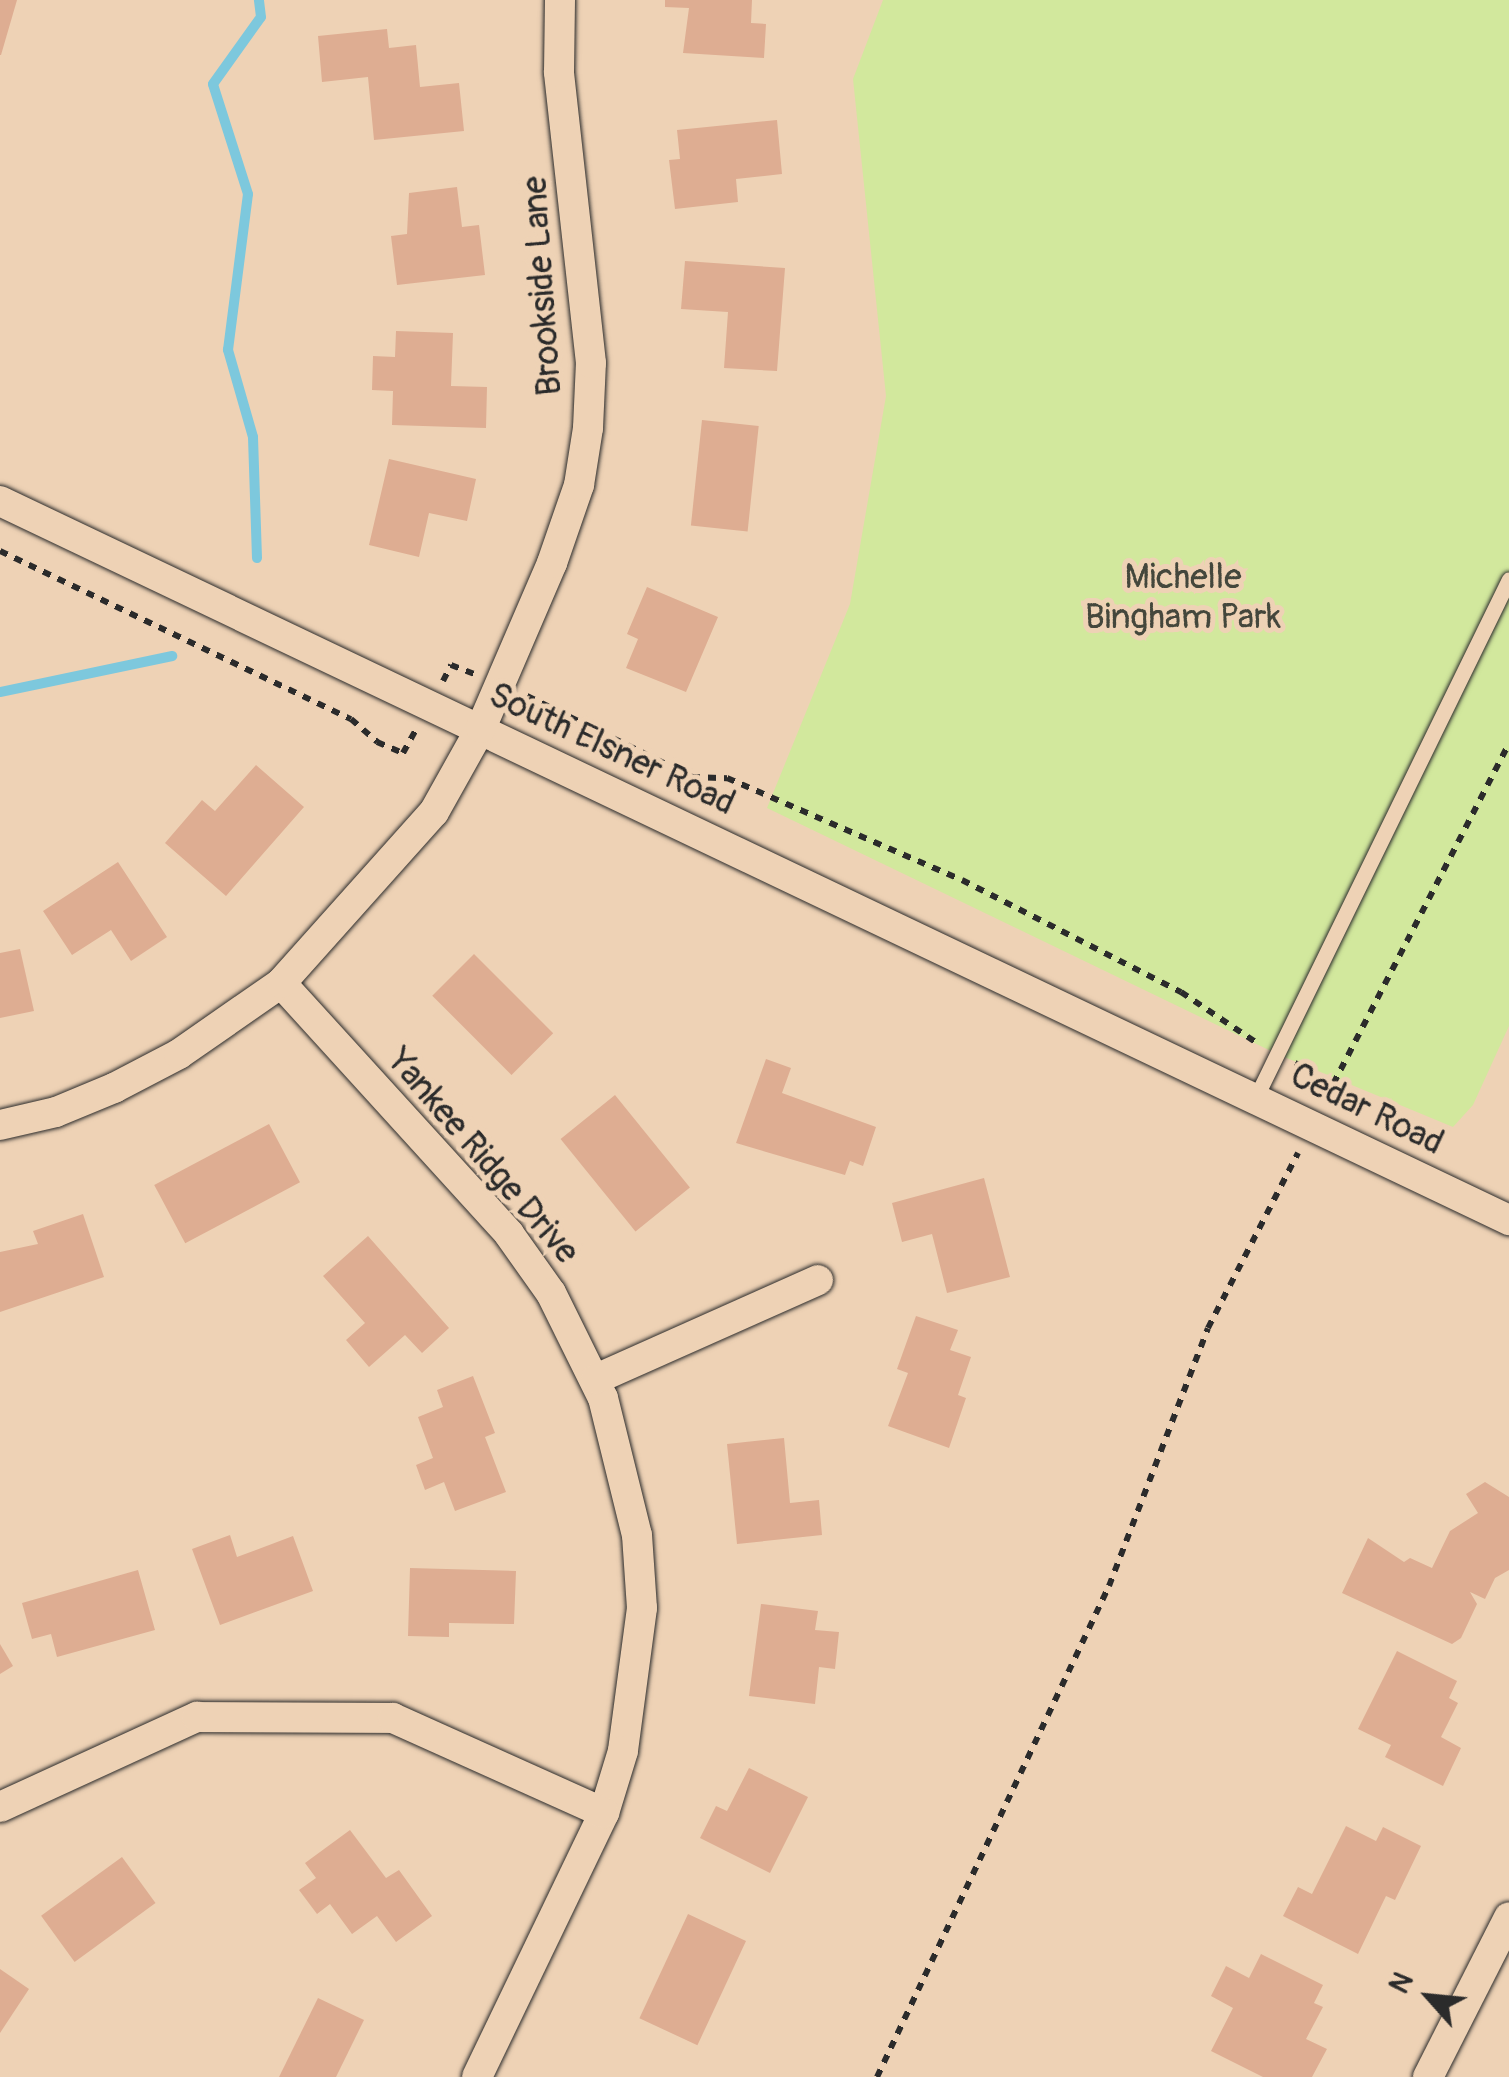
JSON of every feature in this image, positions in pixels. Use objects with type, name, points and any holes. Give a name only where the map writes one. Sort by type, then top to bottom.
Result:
[{"type":"street","name":"Brookside Lane","points":[[0,1126],[56,1112],[114,1088],[179,1054],[282,983],[434,812],[481,728],[552,563],[579,485],[588,428],[591,363],[559,72],[560,0]]},
{"type":"street","name":"South Elsner Road","points":[[0,501],[1192,1065]]},
{"type":"street","name":"Yankee Ridge Drive","points":[[282,983],[509,1234],[552,1293],[596,1379],[637,1535],[642,1608],[634,1695],[604,1813],[477,2077]]},
{"type":"street","name":"Cedar Road","points":[[1192,1065],[1509,1220]]},
{"type":"street","points":[[596,1379],[818,1280]]},
{"type":"street","points":[[0,1807],[198,1717],[393,1718],[604,1813]]},
{"type":"street","points":[[1428,2077],[1509,1917]]},
{"type":"lane","points":[[1256,1097],[1509,579]]},
{"type":"path","points":[[877,2077],[1109,1586],[1208,1328],[1509,743]]},
{"type":"green space","name":"Michelle Bingham Park","points":[[883,0],[1509,0],[1509,1026],[1473,1105],[1453,1127],[1277,1054],[767,808],[850,604],[886,396],[853,79]]},
{"type":"building","points":[[0,0],[17,0],[1,55],[0,55]]},
{"type":"building","points":[[665,0],[752,0],[751,23],[766,24],[764,58],[683,53],[689,8],[665,7]]},
{"type":"building","points":[[387,29],[389,48],[416,45],[420,87],[459,83],[464,131],[374,140],[368,77],[322,82],[318,36]]},
{"type":"building","points":[[777,120],[782,174],[736,179],[738,202],[675,209],[669,160],[680,159],[677,130]]},
{"type":"building","points":[[457,187],[462,227],[479,225],[485,275],[397,285],[391,236],[407,234],[409,193]]},
{"type":"building","points":[[685,261],[785,268],[777,371],[724,368],[728,312],[681,309]]},
{"type":"building","points":[[396,331],[453,333],[451,386],[487,387],[486,428],[392,425],[393,391],[372,390],[373,356],[395,357]]},
{"type":"building","points":[[702,420],[759,426],[748,531],[691,525]]},
{"type":"building","points":[[389,459],[476,479],[467,521],[429,513],[419,557],[369,545]]},
{"type":"building","points":[[647,587],[718,617],[686,692],[626,668],[638,639],[627,634]]},
{"type":"building","points":[[256,765],[304,807],[226,896],[165,843],[202,800],[215,811]]},
{"type":"building","points":[[118,862],[167,937],[131,961],[111,930],[72,955],[43,911]]},
{"type":"building","points":[[20,949],[34,1011],[0,1018],[0,953]]},
{"type":"building","points":[[474,954],[553,1033],[511,1075],[432,996]]},
{"type":"building","points":[[766,1059],[791,1068],[782,1093],[876,1127],[863,1166],[850,1161],[845,1175],[736,1143]]},
{"type":"building","points":[[615,1095],[690,1187],[635,1232],[561,1139]]},
{"type":"building","points":[[269,1124],[300,1182],[185,1243],[154,1185]]},
{"type":"building","points":[[984,1178],[1010,1277],[947,1293],[932,1234],[902,1242],[892,1203]]},
{"type":"building","points":[[83,1214],[104,1277],[0,1312],[0,1252],[38,1244],[33,1231]]},
{"type":"building","points":[[368,1236],[449,1328],[422,1353],[405,1335],[369,1367],[346,1340],[365,1323],[323,1276]]},
{"type":"building","points":[[916,1316],[958,1330],[950,1350],[971,1357],[958,1395],[966,1398],[949,1448],[888,1426],[908,1373],[897,1369]]},
{"type":"building","points":[[473,1376],[495,1433],[485,1437],[506,1492],[455,1511],[444,1482],[425,1490],[416,1465],[433,1458],[418,1417],[443,1407],[437,1390]]},
{"type":"building","points":[[784,1438],[790,1503],[819,1500],[822,1535],[737,1544],[727,1444]]},
{"type":"building","points":[[1485,1482],[1509,1497],[1509,1570],[1495,1578],[1485,1599],[1470,1592],[1477,1604],[1461,1638],[1452,1644],[1342,1593],[1368,1538],[1404,1562],[1410,1558],[1432,1568],[1450,1531],[1478,1513],[1466,1494]]},
{"type":"building","points":[[230,1535],[237,1557],[293,1536],[313,1591],[220,1625],[192,1549]]},
{"type":"building","points":[[410,1568],[516,1571],[514,1624],[449,1623],[449,1637],[408,1636]]},
{"type":"building","points":[[138,1570],[155,1630],[57,1657],[51,1634],[32,1639],[22,1603]]},
{"type":"building","points":[[761,1604],[818,1611],[815,1630],[839,1632],[835,1669],[819,1667],[815,1704],[749,1696]]},
{"type":"building","points":[[0,1644],[13,1666],[0,1674]]},
{"type":"building","points":[[1397,1651],[1457,1681],[1449,1698],[1458,1703],[1441,1737],[1461,1748],[1443,1786],[1385,1757],[1391,1745],[1358,1729]]},
{"type":"building","points":[[749,1768],[808,1797],[770,1873],[700,1838],[716,1806],[727,1811]]},
{"type":"building","points":[[1346,1826],[1376,1841],[1383,1827],[1421,1846],[1395,1900],[1386,1896],[1358,1954],[1283,1916],[1298,1887],[1312,1894]]},
{"type":"building","points":[[350,1830],[386,1878],[399,1870],[432,1916],[396,1942],[377,1916],[352,1934],[330,1904],[317,1914],[299,1890],[316,1878],[305,1863]]},
{"type":"building","points":[[122,1857],[156,1903],[75,1962],[41,1916]]},
{"type":"building","points":[[688,1914],[746,1941],[697,2045],[639,2018]]},
{"type":"building","points":[[1261,1954],[1323,1985],[1314,2003],[1323,2007],[1306,2039],[1327,2049],[1312,2077],[1263,2077],[1211,2051],[1233,2008],[1211,1996],[1226,1966],[1249,1978]]},
{"type":"building","points":[[0,1969],[29,1989],[0,2033]]},
{"type":"building","points":[[318,1998],[364,2020],[336,2077],[279,2077]]},
{"type":"waterway","points":[[257,558],[253,437],[228,350],[248,194],[213,84],[261,17],[259,0]]},
{"type":"waterway","points":[[0,692],[172,656]]}]
